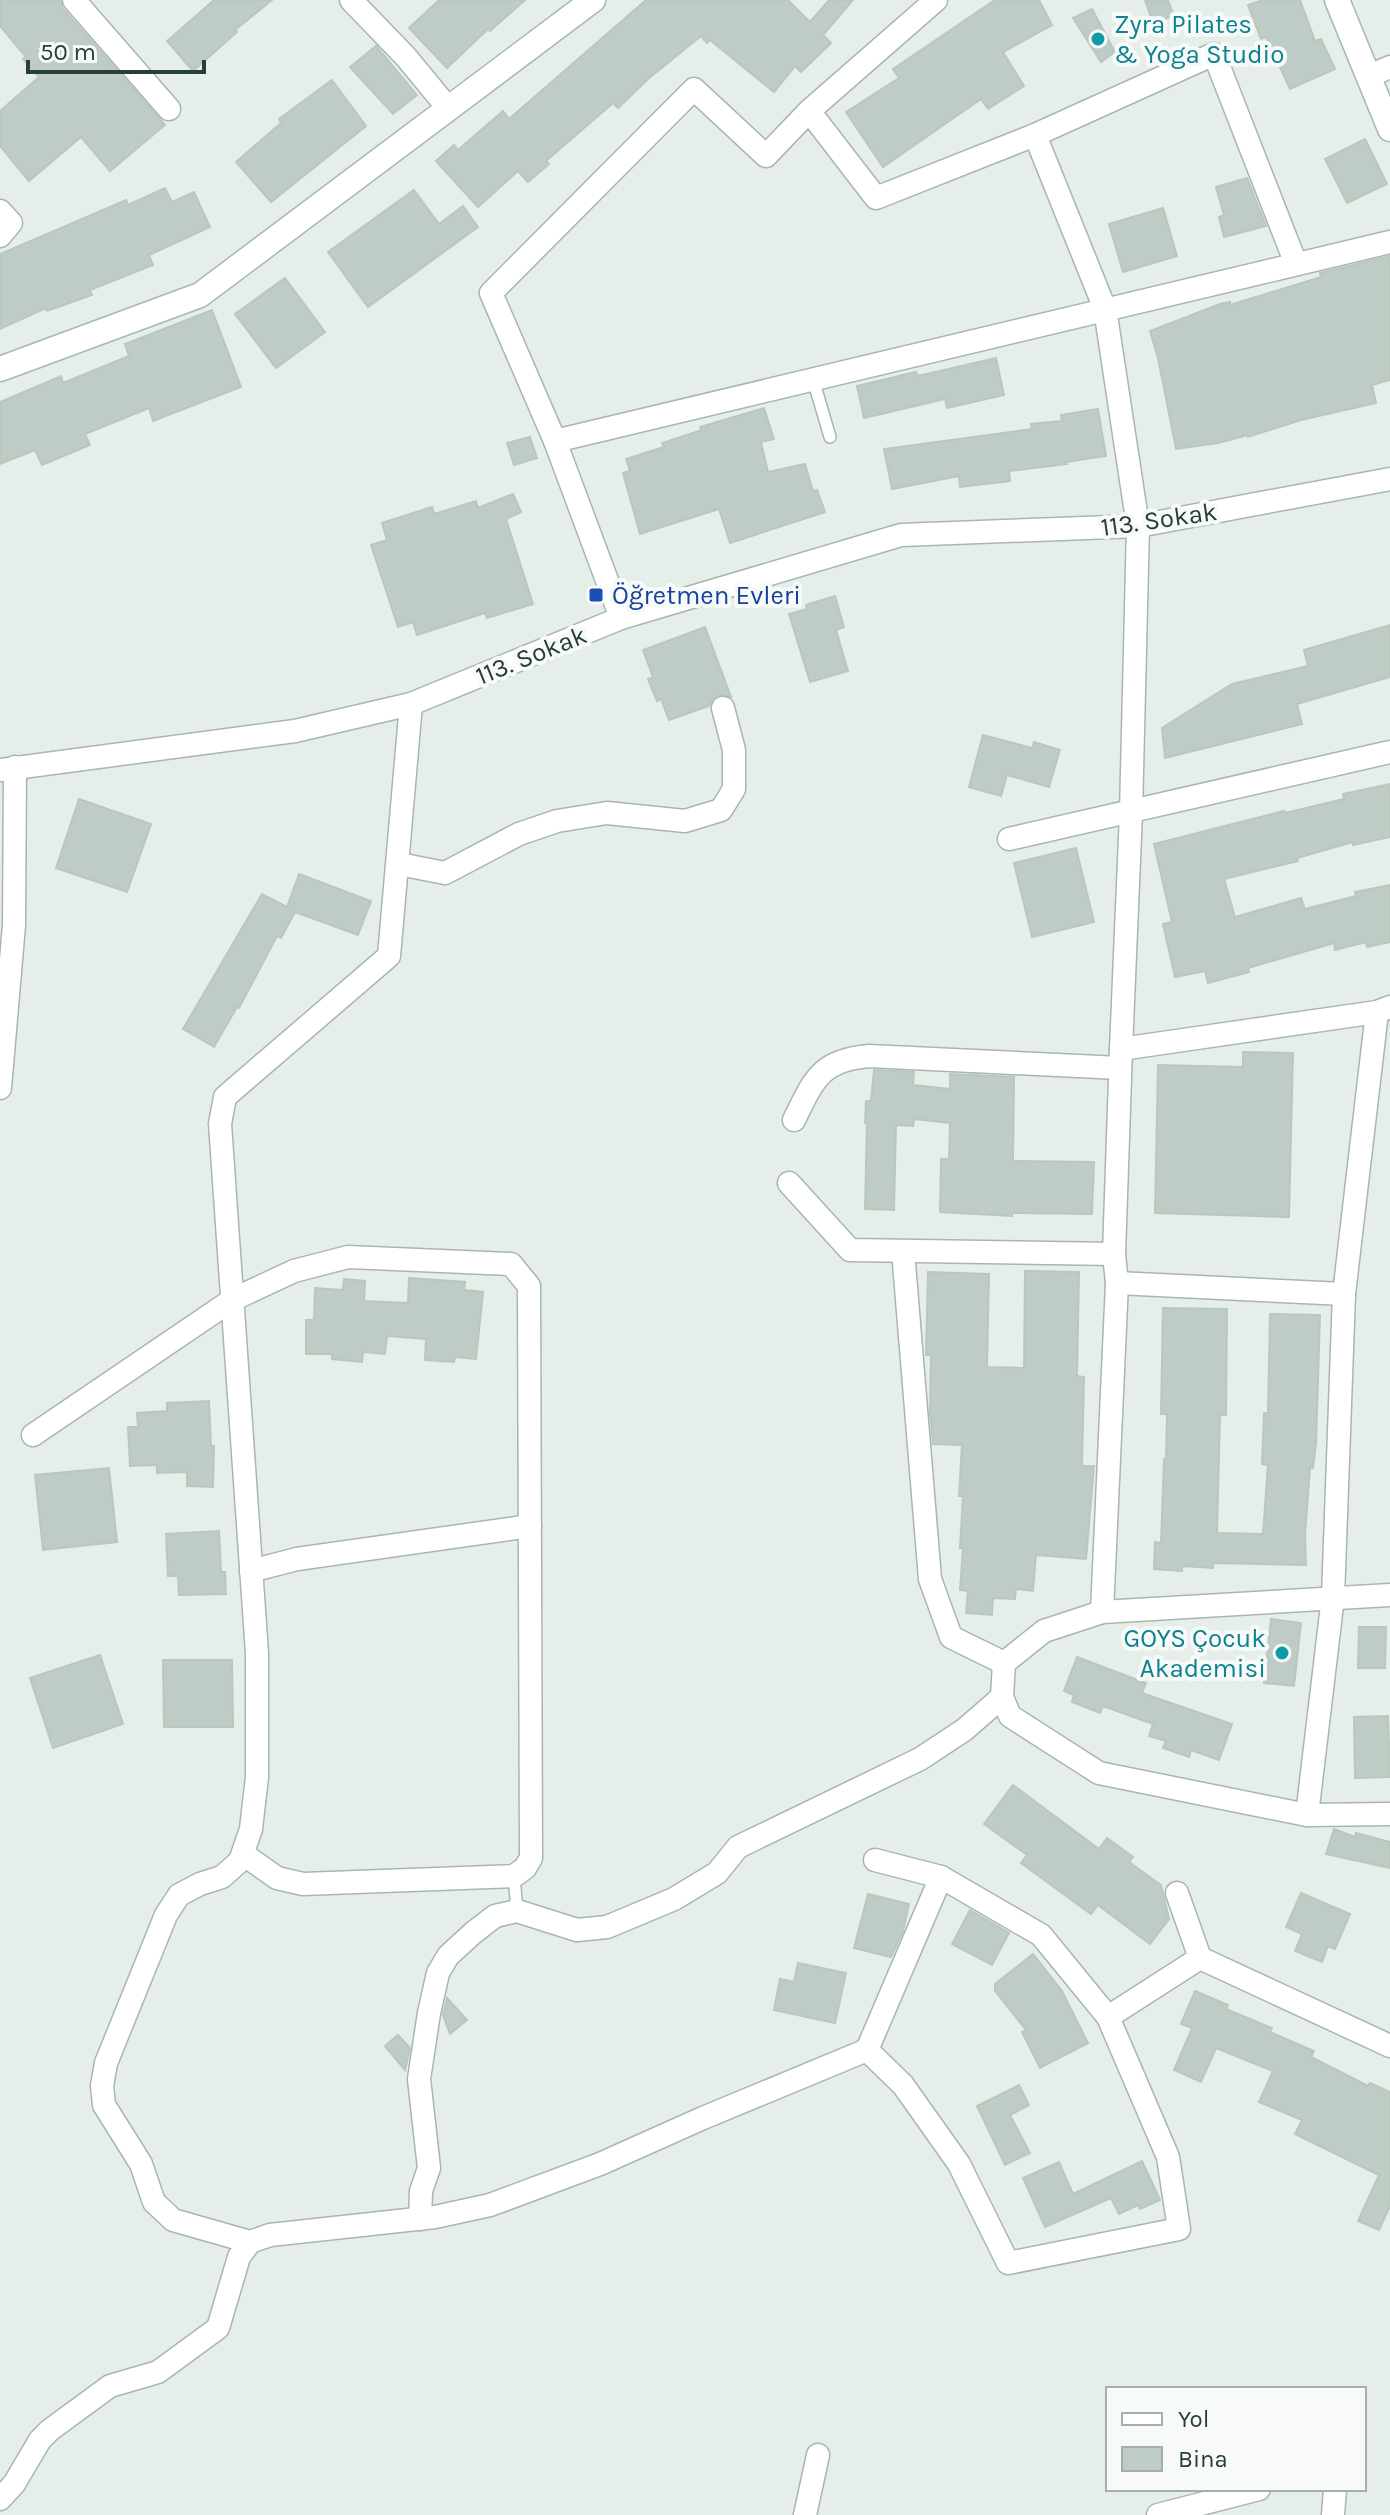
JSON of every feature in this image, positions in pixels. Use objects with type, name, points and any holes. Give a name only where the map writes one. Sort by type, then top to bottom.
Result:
[{"type":"street","points":[[74,0],[169,109]]},
{"type":"street","points":[[351,0],[406,57],[448,108]]},
{"type":"street","points":[[0,369],[200,295],[593,0]]},
{"type":"street","points":[[621,618],[555,441],[491,293],[694,89],[766,156],[809,111],[936,0]]},
{"type":"street","points":[[1337,0],[1379,72],[1390,129]]},
{"type":"street","points":[[809,111],[876,198],[1035,135],[1214,54],[1296,264]]},
{"type":"street","points":[[1035,135],[1105,309],[1138,526],[1131,813],[1114,1254],[1117,1283],[1102,1612]]},
{"type":"street","points":[[0,211],[11,223],[0,236]]},
{"type":"street","points":[[555,441],[1390,242]]},
{"type":"street","name":"113. Sokak","points":[[7,768],[295,731],[411,704],[621,618],[901,535],[1138,526],[1390,479]]},
{"type":"street","points":[[250,2242],[173,2220],[154,2202],[141,2164],[104,2105],[102,2086],[106,2063],[166,1915],[179,1895],[222,1877],[240,1861],[251,1829],[257,1777],[257,1653],[220,1124],[225,1097],[389,956],[411,704]]},
{"type":"street","points":[[399,864],[445,873],[519,834],[557,821],[607,813],[685,821],[721,810],[734,789],[734,750],[723,708]]},
{"type":"street","points":[[1009,839],[1390,752]]},
{"type":"street","points":[[0,1088],[4,1001],[14,925],[7,768]]},
{"type":"street","points":[[794,1120],[825,1069],[844,1058],[1120,1058],[1384,1009],[1344,1294],[1333,1597],[1307,1815]]},
{"type":"street","points":[[789,1183],[850,1250],[1114,1254]]},
{"type":"street","points":[[903,1251],[930,1579],[951,1637],[1004,1663]]},
{"type":"street","points":[[33,1435],[232,1300],[294,1271],[348,1257],[511,1264],[529,1286],[531,1858],[525,1868],[514,1876],[303,1884],[277,1878],[243,1854]]},
{"type":"street","points":[[1117,1283],[1344,1294]]},
{"type":"street","points":[[251,1571],[297,1559],[530,1526]]},
{"type":"street","points":[[1390,1595],[1102,1612],[1044,1631],[1004,1663],[1002,1697],[1010,1716],[1099,1773],[1307,1815],[1390,1814]]},
{"type":"street","points":[[420,2219],[421,2191],[429,2168],[419,2079],[438,1973],[448,1956],[473,1933],[495,1916],[517,1911],[577,1930],[607,1927],[674,1899],[717,1873],[738,1847],[920,1759],[964,1730],[1002,1697]]},
{"type":"street","points":[[867,2050],[903,2085],[959,2164],[1008,2263],[1179,2229],[1168,2157],[1108,2017],[1041,1935],[941,1877],[875,1860]]},
{"type":"street","points":[[0,2499],[14,2484],[40,2440],[50,2430],[110,2386],[158,2372],[218,2328],[239,2257],[250,2242],[270,2235],[420,2219],[490,2205],[600,2164],[867,2050],[941,1877]]},
{"type":"street","points":[[1177,1893],[1200,1958],[1390,2046]]},
{"type":"street","points":[[1108,2017],[1200,1958]]},
{"type":"street","points":[[805,2515],[818,2455]]},
{"type":"street","points":[[1158,2515],[1251,2491]]},
{"type":"street","points":[[1333,2515],[1335,2491]]},
{"type":"lane","points":[[813,379],[830,437]]},
{"type":"lane","points":[[514,1876],[517,1911]]},
{"type":"building","points":[[0,0],[60,0],[63,9],[165,125],[110,171],[81,137],[29,181],[0,146],[0,111],[39,77],[0,26]]},
{"type":"building","points":[[214,0],[272,0],[235,30],[237,32],[193,71],[167,41]]},
{"type":"building","points":[[439,0],[525,0],[490,31],[488,29],[447,68],[409,28]]},
{"type":"building","points":[[646,0],[788,0],[810,22],[829,0],[853,0],[823,35],[831,43],[801,72],[795,66],[774,92],[701,36],[618,108],[613,103],[546,161],[549,164],[528,182],[518,171],[478,207],[436,161],[454,145],[458,150],[503,111],[509,119]]},
{"type":"building","points":[[995,0],[1039,0],[1052,25],[1003,52],[1024,86],[988,109],[981,99],[883,167],[846,112],[899,78],[893,69]]},
{"type":"building","points":[[1145,0],[1168,0],[1174,16],[1153,23]]},
{"type":"building","points":[[1263,0],[1300,0],[1315,41],[1321,39],[1335,69],[1290,89],[1266,37],[1261,39],[1248,5]]},
{"type":"building","name":"Zyra Pilates & Yoga Studio","points":[[1092,9],[1115,52],[1101,62],[1073,18]]},
{"type":"building","points":[[376,46],[417,95],[393,114],[350,67]]},
{"type":"building","points":[[332,80],[366,126],[271,202],[236,162],[281,123],[279,119]]},
{"type":"building","points":[[1365,139],[1387,184],[1347,203],[1325,159]]},
{"type":"building","points":[[1247,178],[1266,226],[1224,237],[1219,217],[1224,215],[1216,187]]},
{"type":"building","points":[[165,188],[172,202],[194,192],[210,227],[149,255],[153,265],[90,290],[92,295],[47,311],[46,308],[0,329],[0,254],[126,200],[128,205]]},
{"type":"building","points":[[414,190],[439,224],[463,206],[478,227],[368,307],[328,252]]},
{"type":"building","points":[[1163,208],[1177,256],[1123,272],[1109,224]]},
{"type":"building","points":[[1390,256],[1390,380],[1372,385],[1376,403],[1301,420],[1248,437],[1176,449],[1150,331],[1220,304],[1230,302],[1230,305],[1321,277],[1320,273]]},
{"type":"building","points":[[285,278],[325,332],[276,368],[235,314]]},
{"type":"building","points":[[212,310],[241,387],[153,421],[149,408],[85,434],[90,445],[42,465],[35,450],[0,464],[0,402],[61,376],[63,383],[129,356],[125,344]]},
{"type":"building","points":[[996,358],[1004,395],[947,408],[945,399],[864,418],[857,386]]},
{"type":"building","points":[[764,408],[774,439],[761,442],[768,472],[805,464],[813,491],[817,490],[825,512],[730,543],[719,509],[640,534],[623,473],[630,471],[626,459],[664,447],[662,443],[702,430],[700,427]]},
{"type":"building","points":[[1098,409],[1106,456],[1009,471],[1010,481],[960,487],[959,476],[892,489],[884,449],[1032,429],[1031,424],[1062,421],[1061,415]]},
{"type":"building","points":[[530,437],[537,458],[514,465],[507,443]]},
{"type":"building","points":[[513,494],[521,512],[506,519],[533,604],[487,618],[485,613],[417,635],[413,622],[398,627],[371,545],[387,540],[382,523],[432,507],[434,514],[476,501],[478,508]]},
{"type":"building","points":[[835,596],[844,627],[836,630],[848,671],[810,682],[789,614]]},
{"type":"building","points":[[1390,625],[1390,677],[1297,704],[1302,724],[1165,758],[1162,728],[1232,684],[1308,666],[1304,650]]},
{"type":"building","points":[[705,627],[731,697],[719,695],[709,706],[669,720],[661,699],[657,701],[648,679],[653,677],[643,650]]},
{"type":"building","points":[[983,735],[1032,748],[1034,742],[1060,750],[1049,787],[1007,775],[1001,796],[969,787]]},
{"type":"building","points":[[1390,784],[1390,837],[1353,845],[1353,842],[1297,858],[1298,861],[1224,879],[1235,917],[1301,898],[1305,909],[1356,896],[1355,892],[1390,885],[1390,942],[1367,947],[1366,942],[1335,950],[1334,943],[1208,983],[1205,971],[1175,977],[1163,924],[1172,922],[1154,844],[1344,799],[1343,794]]},
{"type":"building","points":[[79,799],[151,824],[127,892],[56,868]]},
{"type":"building","points":[[1076,848],[1094,922],[1032,937],[1014,863]]},
{"type":"building","points":[[299,874],[371,901],[358,935],[295,912],[281,938],[277,936],[239,1008],[214,1047],[183,1029],[262,894],[287,907]]},
{"type":"building","points":[[1243,1052],[1293,1053],[1289,1217],[1155,1213],[1158,1065],[1243,1067]]},
{"type":"building","points":[[874,1070],[914,1072],[913,1085],[950,1089],[950,1074],[1014,1077],[1013,1161],[1094,1162],[1092,1214],[1012,1213],[1012,1216],[940,1212],[941,1159],[949,1159],[950,1123],[914,1119],[913,1126],[896,1125],[894,1210],[865,1209],[866,1101],[871,1101]]},
{"type":"building","points":[[1025,1271],[1079,1272],[1077,1376],[1084,1377],[1082,1466],[1094,1466],[1086,1559],[1036,1555],[1033,1591],[1016,1589],[1015,1599],[993,1598],[992,1615],[966,1613],[968,1591],[960,1590],[963,1548],[960,1548],[963,1496],[959,1496],[962,1445],[933,1444],[931,1355],[926,1355],[928,1272],[989,1274],[987,1367],[1024,1368]]},
{"type":"building","points":[[409,1278],[465,1282],[464,1290],[483,1292],[476,1359],[455,1357],[454,1362],[425,1360],[426,1339],[387,1336],[385,1354],[363,1352],[362,1362],[332,1359],[332,1354],[306,1354],[306,1320],[314,1320],[315,1288],[343,1290],[344,1279],[365,1281],[364,1301],[408,1303]]},
{"type":"building","points":[[1163,1308],[1227,1309],[1226,1415],[1220,1415],[1217,1533],[1263,1534],[1268,1465],[1262,1464],[1264,1413],[1268,1413],[1270,1314],[1320,1315],[1316,1443],[1313,1468],[1310,1467],[1306,1565],[1213,1563],[1213,1568],[1182,1566],[1182,1571],[1154,1569],[1155,1542],[1161,1543],[1166,1460],[1167,1414],[1161,1414]]},
{"type":"building","points":[[209,1401],[211,1446],[214,1446],[213,1487],[187,1486],[187,1472],[157,1473],[157,1465],[130,1466],[128,1427],[138,1427],[137,1413],[167,1411],[167,1403]]},
{"type":"building","points":[[109,1468],[117,1542],[43,1550],[35,1475]]},
{"type":"building","points":[[219,1531],[221,1572],[225,1572],[226,1594],[179,1595],[178,1576],[168,1576],[166,1534]]},
{"type":"building","name":"GOYS Çocuk Akademisi","points":[[1271,1619],[1301,1623],[1294,1686],[1264,1683]]},
{"type":"building","points":[[1359,1627],[1386,1627],[1385,1668],[1358,1668]]},
{"type":"building","points":[[100,1655],[123,1724],[53,1748],[30,1678]]},
{"type":"building","points":[[1077,1657],[1146,1683],[1142,1693],[1232,1724],[1219,1760],[1191,1750],[1189,1757],[1163,1748],[1166,1741],[1149,1736],[1153,1724],[1103,1706],[1100,1713],[1072,1702],[1074,1695],[1064,1691]]},
{"type":"building","points":[[163,1660],[232,1660],[233,1727],[164,1727]]},
{"type":"building","points":[[1388,1716],[1390,1777],[1355,1778],[1354,1717]]},
{"type":"building","points":[[1013,1785],[1099,1849],[1107,1838],[1133,1857],[1129,1862],[1161,1885],[1169,1919],[1150,1944],[1098,1905],[1091,1914],[1021,1863],[1027,1855],[984,1824]]},
{"type":"building","points":[[1334,1829],[1355,1837],[1356,1833],[1390,1842],[1390,1868],[1326,1854]]},
{"type":"building","points":[[1301,1893],[1350,1914],[1335,1949],[1328,1946],[1322,1962],[1295,1951],[1302,1934],[1286,1927]]},
{"type":"building","points":[[868,1894],[909,1904],[903,1931],[891,1957],[854,1948]]},
{"type":"building","points":[[970,1910],[1009,1933],[992,1965],[952,1944]]},
{"type":"building","points":[[1033,1954],[1062,1991],[1088,2043],[1040,2068],[1022,2032],[1026,2030],[995,1991],[995,1984]]},
{"type":"building","points":[[798,1963],[846,1973],[835,2023],[774,2010],[780,1979],[794,1982]]},
{"type":"building","points":[[1195,1991],[1228,2005],[1226,2009],[1272,2028],[1270,2032],[1314,2051],[1311,2057],[1368,2086],[1370,2083],[1390,2092],[1390,2206],[1379,2230],[1358,2221],[1379,2175],[1295,2134],[1302,2120],[1259,2102],[1273,2071],[1216,2048],[1201,2082],[1174,2070],[1192,2028],[1181,2024]]},
{"type":"building","points":[[447,1998],[467,2020],[450,2034],[443,2015]]},
{"type":"building","points":[[398,2035],[410,2048],[405,2070],[385,2046]]},
{"type":"building","points":[[1019,2085],[1029,2105],[1010,2115],[1030,2153],[1005,2165],[977,2106]]},
{"type":"building","points":[[1142,2161],[1160,2200],[1119,2214],[1111,2198],[1045,2227],[1023,2178],[1059,2162],[1073,2194]]},
{"type":"place","name":"Zyra Pilates & Yoga Studio","points":[[1098,39]]},
{"type":"place","name":"Öğretmen Evleri","points":[[596,595]]},
{"type":"place","name":"GOYS Çocuk Akademisi","points":[[1282,1653]]}]
